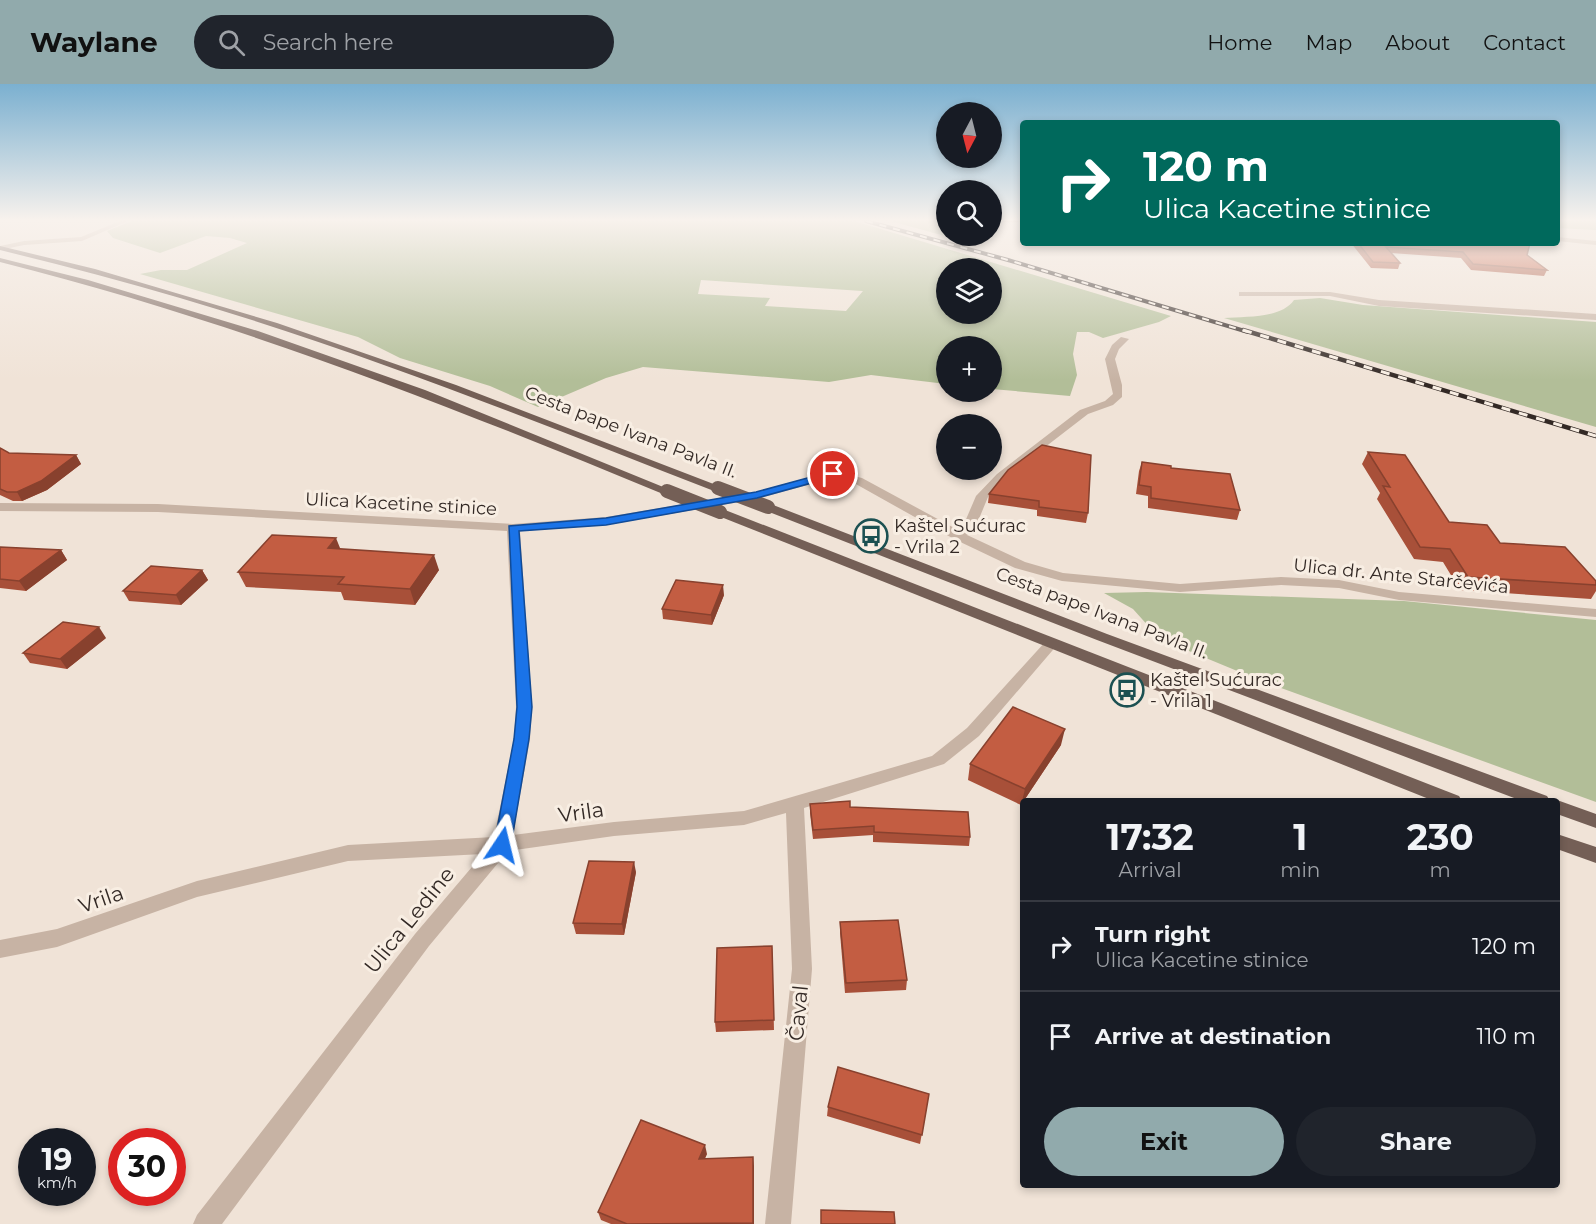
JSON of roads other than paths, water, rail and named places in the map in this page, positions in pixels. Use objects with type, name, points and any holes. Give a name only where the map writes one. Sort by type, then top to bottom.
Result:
[{"type":"main road","points":[[63,274],[232,325],[406,388],[1445,798]]},
{"type":"main road","name":"Cesta pape Ivana Pavla II.","points":[[96,274],[190,296],[295,330],[1533,798]]},
{"type":"main road","points":[[1560,808],[1596,821]]},
{"type":"main road","points":[[1560,842],[1596,855]]},
{"type":"street","points":[[1242,294],[1329,294],[1379,303],[1596,317]]},
{"type":"street","points":[[959,536],[970,526],[982,496],[1001,476],[1084,412],[1109,403],[1118,394],[1118,384],[1109,358],[1110,351],[1124,339]]},
{"type":"street","name":"Ulica Kacetine stinice","points":[[0,507],[158,508],[513,528],[606,521],[757,495],[833,474],[858,480],[959,536]]},
{"type":"street","name":"Ulica Ledine","points":[[206,1224],[422,940],[502,845],[522,739],[524,707],[513,528]]},
{"type":"street","name":"Ulica dr. Ante Starčevića","points":[[959,536],[1020,564],[1062,577],[1180,588],[1281,581],[1339,584],[1399,596],[1596,613]]},
{"type":"street","name":"Vrila","points":[[0,949],[57,938],[197,889],[348,853],[502,845],[614,829],[744,818],[907,771],[938,760],[973,732],[1051,644]]},
{"type":"street","name":"Čaval","points":[[778,1224],[802,969],[795,802]]},
{"type":"railway","points":[[1055,274],[1248,332]]},
{"type":"railway","points":[[1243,330],[1596,436]]},
{"type":"place","name":"Kaštel Sućurac - Vrila 2","points":[[871,536]]},
{"type":"place","name":"Kaštel Sućurac - Vrila 1","points":[[1127,690]]}]
